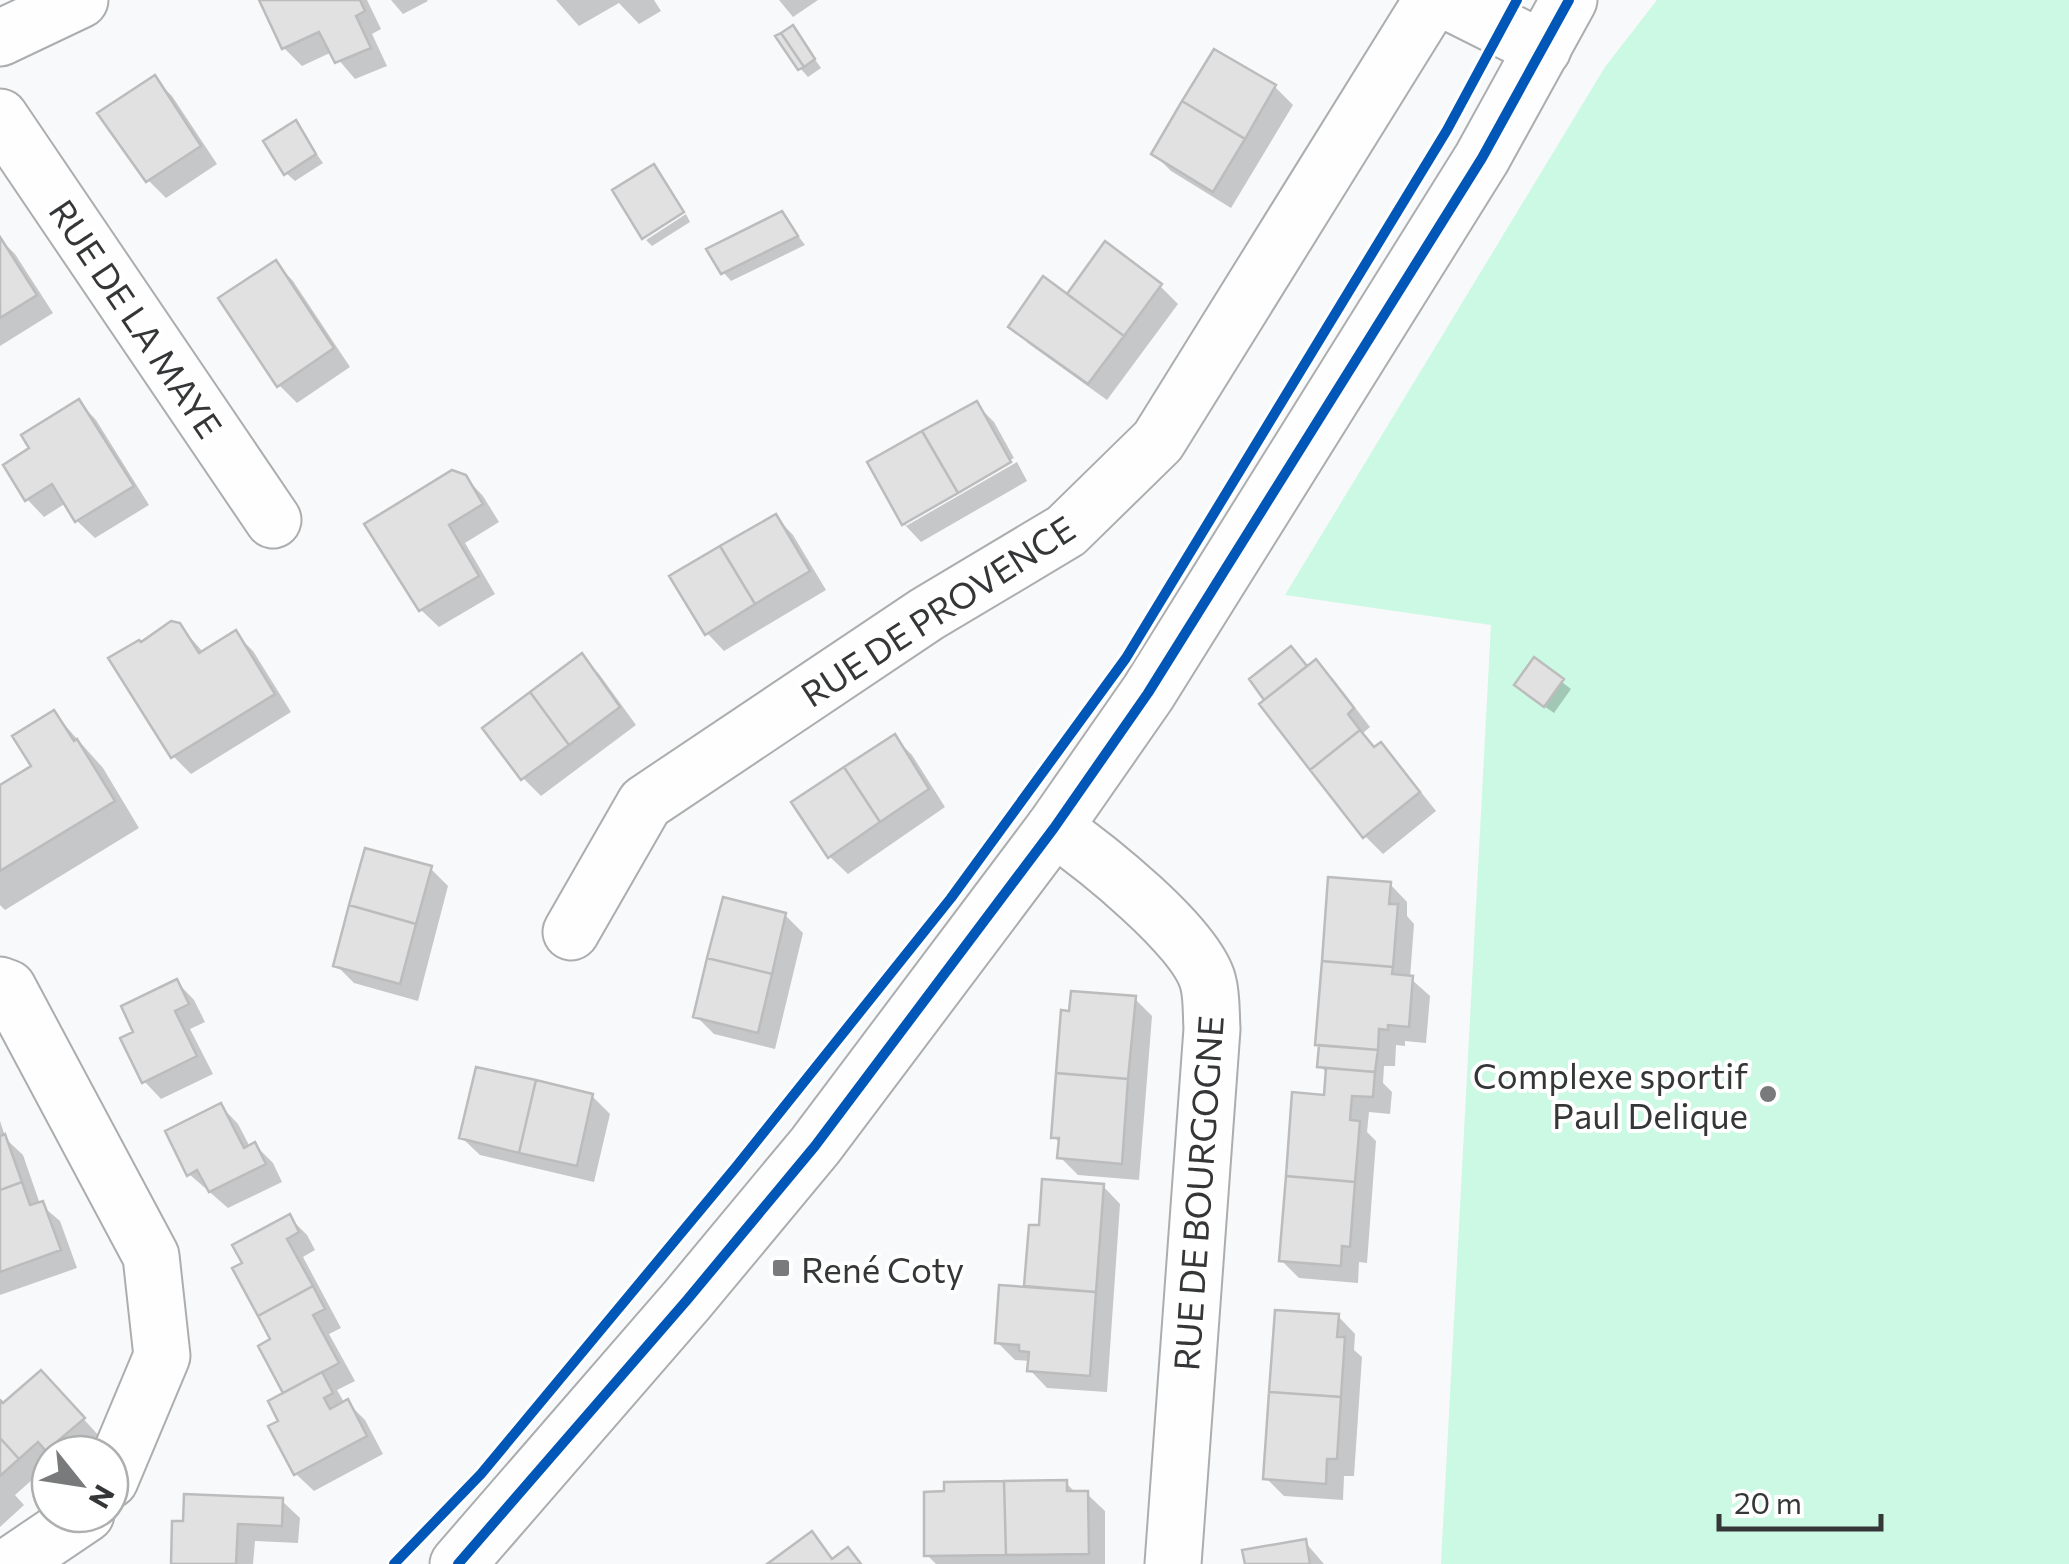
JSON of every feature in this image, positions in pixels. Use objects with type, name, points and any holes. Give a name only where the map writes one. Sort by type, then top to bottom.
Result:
[{"type":"street","points":[[0,38],[80,0]]},
{"type":"street","name":"RUE DE PROVENCE","points":[[571,932],[645,804],[927,614],[1066,531],[1158,441],[1432,0]]},
{"type":"street","points":[[1445,0],[1543,50]]},
{"type":"street","points":[[458,1564],[687,1300],[814,1146],[1054,828],[1148,692],[1482,158],[1569,0]]},
{"type":"street","name":"RUE DE LA MAYE","points":[[0,117],[273,520]]},
{"type":"street","name":"RUE DE BOURGOGNE","points":[[1054,828],[1092,854],[1180,936],[1208,980],[1212,1029],[1173,1564]]},
{"type":"street","points":[[0,985],[8,988],[151,1256],[162,1356],[129,1434]]},
{"type":"street","points":[[12,1564],[56,1534]]},
{"type":"green space","name":"Complexe sportif Paul Delique","points":[[1657,0],[2069,0],[2069,1564],[1441,1564],[1491,625],[1285,595],[1605,67]]},
{"type":"building","points":[[259,0],[360,0],[365,11],[356,16],[371,48],[335,63],[319,32],[282,49]]},
{"type":"building","points":[[793,25],[815,59],[804,67],[781,33]]},
{"type":"building","points":[[781,33],[804,67],[798,70],[775,36]]},
{"type":"building","points":[[1214,49],[1276,85],[1245,139],[1182,101]]},
{"type":"building","points":[[155,75],[201,146],[146,182],[97,113]]},
{"type":"building","points":[[1182,101],[1245,139],[1213,192],[1151,154]]},
{"type":"building","points":[[296,120],[316,154],[284,175],[263,141]]},
{"type":"building","points":[[654,164],[684,212],[642,239],[612,190]]},
{"type":"building","points":[[782,211],[798,236],[721,274],[706,249]]},
{"type":"building","points":[[0,237],[37,295],[0,318]]},
{"type":"building","points":[[1105,241],[1162,284],[1124,336],[1067,294]]},
{"type":"building","points":[[276,260],[334,348],[277,387],[218,298]]},
{"type":"building","points":[[1043,276],[1124,336],[1088,384],[1008,327]]},
{"type":"building","points":[[79,399],[134,486],[75,522],[52,484],[25,501],[3,465],[29,448],[21,435]]},
{"type":"building","points":[[977,401],[1011,462],[958,493],[922,431]]},
{"type":"building","points":[[922,431],[958,493],[902,525],[867,462]]},
{"type":"building","points":[[452,470],[466,475],[483,504],[449,525],[479,576],[419,611],[364,524]]},
{"type":"building","points":[[776,514],[810,571],[755,604],[720,546]]},
{"type":"building","points":[[720,546],[755,604],[705,635],[669,576]]},
{"type":"building","points":[[171,621],[180,623],[199,653],[236,630],[275,694],[171,758],[108,658]]},
{"type":"building","points":[[1291,646],[1307,666],[1264,700],[1249,679]]},
{"type":"building","points":[[582,653],[620,707],[569,745],[530,692]]},
{"type":"building","points":[[1534,657],[1564,679],[1544,707],[1514,685]]},
{"type":"building","points":[[1316,659],[1354,708],[1348,714],[1360,730],[1310,770],[1259,704]]},
{"type":"building","points":[[530,692],[569,745],[521,780],[482,728]]},
{"type":"building","points":[[54,710],[115,801],[0,871],[0,785],[31,766],[12,736]]},
{"type":"building","points":[[1360,730],[1374,747],[1381,742],[1420,792],[1363,838],[1310,770]]},
{"type":"building","points":[[895,734],[929,789],[880,822],[844,767]]},
{"type":"building","points":[[844,767],[880,822],[828,858],[791,802]]},
{"type":"building","points":[[365,848],[432,866],[416,924],[349,905]]},
{"type":"building","points":[[1328,877],[1391,882],[1389,904],[1398,904],[1393,967],[1322,961]]},
{"type":"building","points":[[723,897],[786,913],[772,974],[707,958]]},
{"type":"building","points":[[349,905],[416,924],[400,984],[333,966]]},
{"type":"building","points":[[707,958],[772,974],[758,1033],[693,1017]]},
{"type":"building","points":[[1322,961],[1393,967],[1392,974],[1413,976],[1409,1027],[1388,1025],[1388,1030],[1379,1029],[1378,1050],[1315,1045]]},
{"type":"building","points":[[177,979],[189,1004],[175,1011],[197,1056],[142,1083],[120,1038],[133,1032],[121,1006]]},
{"type":"building","points":[[1071,991],[1136,996],[1128,1079],[1056,1073],[1061,1010],[1069,1011]]},
{"type":"building","points":[[1319,1045],[1378,1050],[1375,1072],[1317,1067]]},
{"type":"building","points":[[476,1067],[536,1080],[519,1153],[459,1138]]},
{"type":"building","points":[[1326,1068],[1375,1072],[1373,1097],[1352,1096],[1350,1120],[1360,1121],[1355,1182],[1286,1176],[1292,1092],[1324,1095]]},
{"type":"building","points":[[1056,1073],[1128,1079],[1122,1164],[1057,1158],[1059,1138],[1051,1138]]},
{"type":"building","points":[[536,1080],[593,1094],[577,1166],[519,1153]]},
{"type":"building","points":[[221,1103],[244,1148],[255,1142],[266,1164],[209,1192],[197,1170],[187,1176],[165,1131]]},
{"type":"building","points":[[5,1134],[22,1182],[0,1190],[0,1136]]},
{"type":"building","points":[[1286,1176],[1355,1182],[1350,1247],[1342,1246],[1341,1266],[1279,1261]]},
{"type":"building","points":[[1042,1179],[1104,1184],[1096,1292],[1024,1286],[1029,1225],[1039,1225]]},
{"type":"building","points":[[22,1182],[30,1205],[43,1201],[61,1250],[0,1272],[0,1190]]},
{"type":"building","points":[[290,1214],[299,1232],[287,1239],[313,1286],[258,1316],[232,1268],[242,1263],[232,1245]]},
{"type":"building","points":[[999,1285],[1096,1292],[1090,1376],[1027,1371],[1029,1352],[1019,1351],[1019,1345],[995,1343]]},
{"type":"building","points":[[313,1286],[325,1309],[313,1315],[339,1363],[283,1393],[258,1346],[270,1339],[258,1316]]},
{"type":"building","points":[[1275,1310],[1339,1314],[1337,1337],[1345,1337],[1341,1397],[1269,1392]]},
{"type":"building","points":[[41,1370],[85,1418],[66,1434],[30,1434],[30,1449],[19,1459],[0,1438],[0,1400],[3,1403]]},
{"type":"building","points":[[322,1372],[333,1393],[324,1398],[330,1409],[348,1399],[367,1436],[294,1475],[268,1426],[278,1421],[268,1401]]},
{"type":"building","points":[[1269,1392],[1341,1397],[1337,1459],[1327,1459],[1326,1484],[1263,1479]]},
{"type":"building","points":[[0,1438],[19,1459],[0,1476]]},
{"type":"building","points":[[1067,1480],[1067,1491],[1088,1491],[1089,1554],[1006,1555],[1004,1481]]},
{"type":"building","points":[[1004,1481],[1006,1555],[924,1556],[924,1492],[944,1491],[944,1482]]},
{"type":"building","points":[[184,1494],[283,1498],[282,1526],[238,1524],[236,1564],[171,1564],[172,1521],[183,1521]]},
{"type":"building","points":[[812,1531],[832,1559],[848,1547],[861,1564],[767,1564]]},
{"type":"building","points":[[1306,1539],[1310,1564],[1245,1564],[1242,1550]]},
{"type":"cycle path","points":[[394,1564],[481,1474],[736,1167],[951,898],[1126,658],[1447,130],[1517,0]]},
{"type":"cycle path","points":[[458,1564],[815,1146],[1054,828],[1148,693],[1482,158],[1569,0]]},
{"type":"place","name":"Complexe sportif Paul Delique","points":[[1768,1094]]},
{"type":"place","name":"René Coty","points":[[781,1268]]}]
